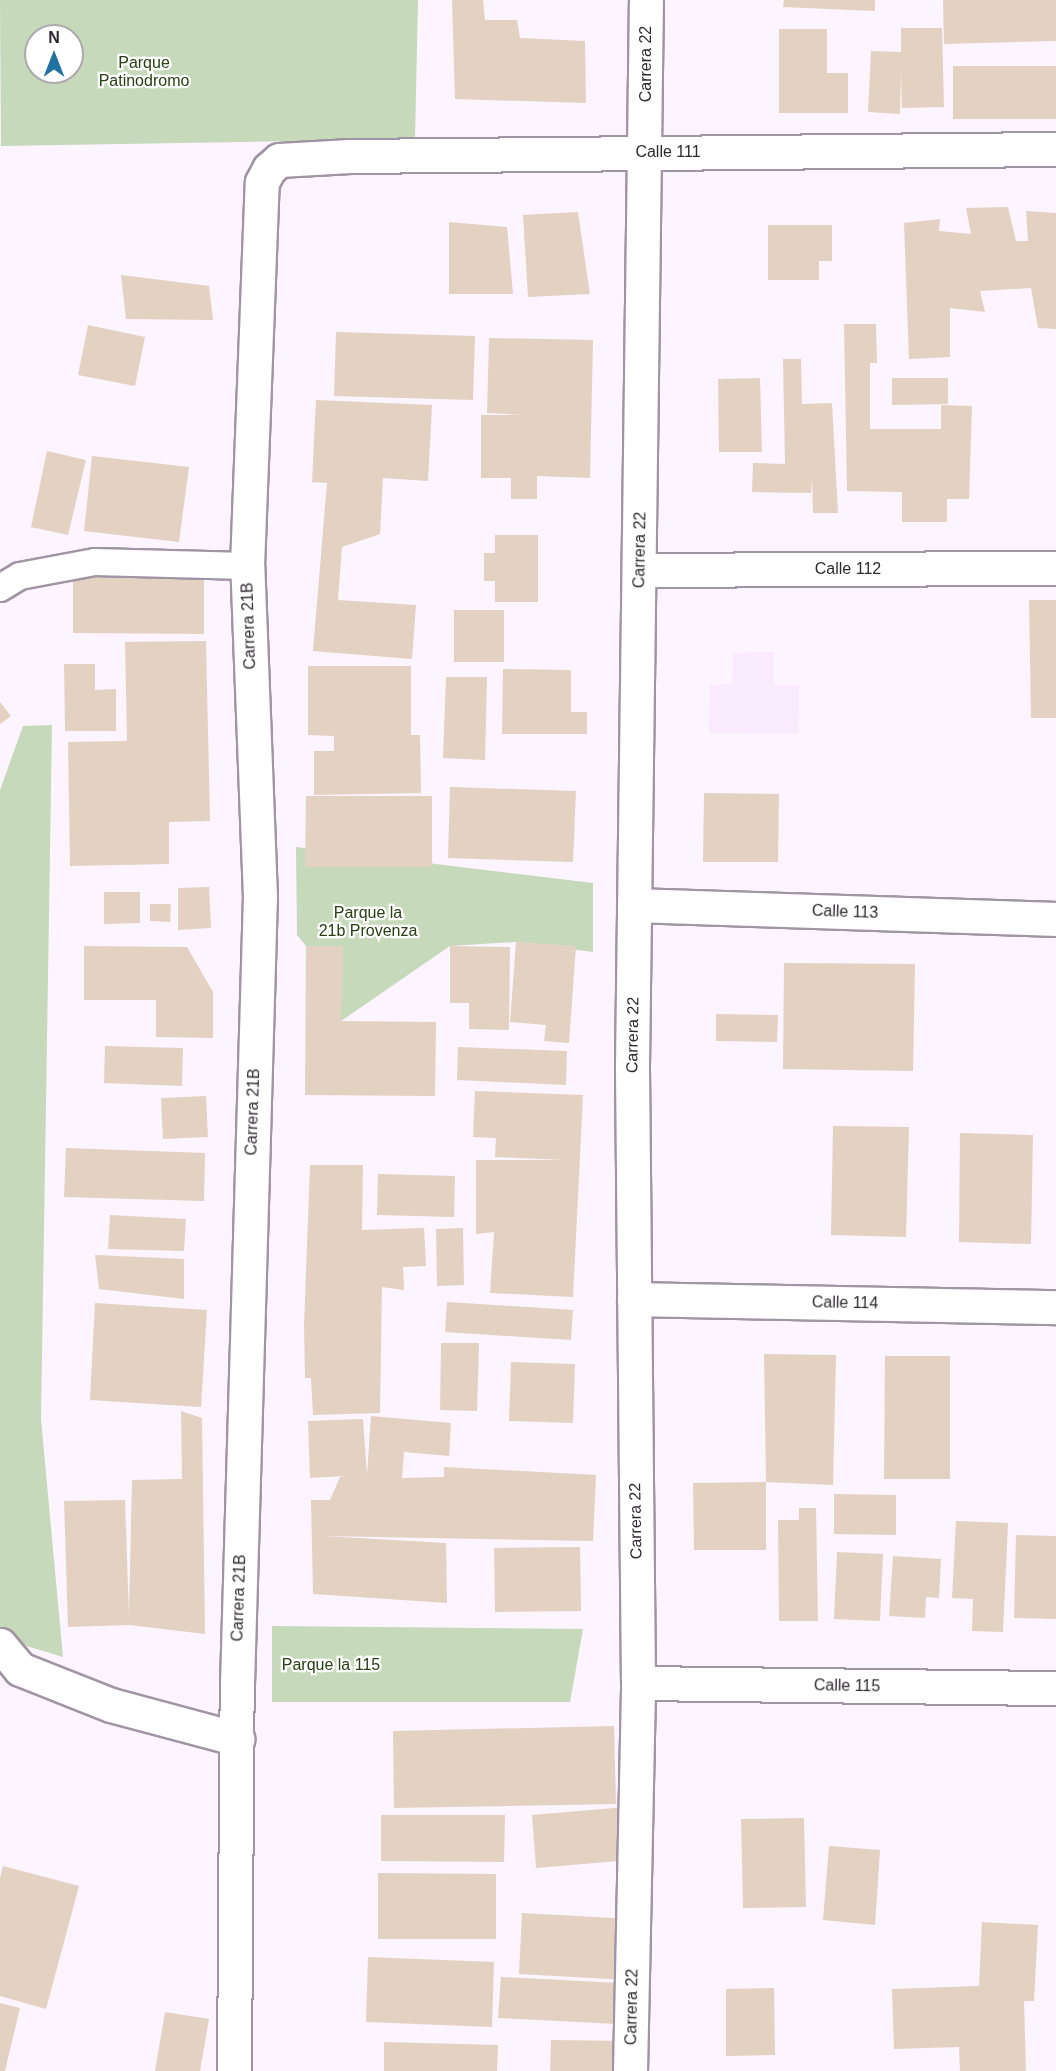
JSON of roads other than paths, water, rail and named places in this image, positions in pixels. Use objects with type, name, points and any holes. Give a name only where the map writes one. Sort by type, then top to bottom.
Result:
[{"type":"street","name":"Carrera 22","points":[[630,2071],[638,1683],[634,1299],[634,905],[647,152],[646,0]]},
{"type":"street","name":"Calle 111","points":[[279,160],[350,156],[1056,149]]},
{"type":"street","name":"Carrera 21B","points":[[234,2071],[238,1739],[260,897],[247,566],[262,183],[269,169],[279,160]]},
{"type":"street","name":"Calle 112","points":[[640,570],[1056,568]]},
{"type":"street","name":"Calle 113","points":[[634,905],[1056,919]]},
{"type":"street","name":"Calle 114","points":[[634,1299],[1056,1307]]},
{"type":"street","points":[[7,1660],[111,1705],[238,1739]]},
{"type":"street","name":"Calle 115","points":[[638,1683],[1056,1688]]},
{"type":"lane","points":[[0,588],[20,576],[94,562],[247,566]]},
{"type":"park label","name":"Parque Patinodromo","points":[[144,72]]},
{"type":"park label","name":"Parque la 21b Provenza","points":[[368,922]]},
{"type":"park label","name":"Parque la 115","points":[[331,1665]]}]
